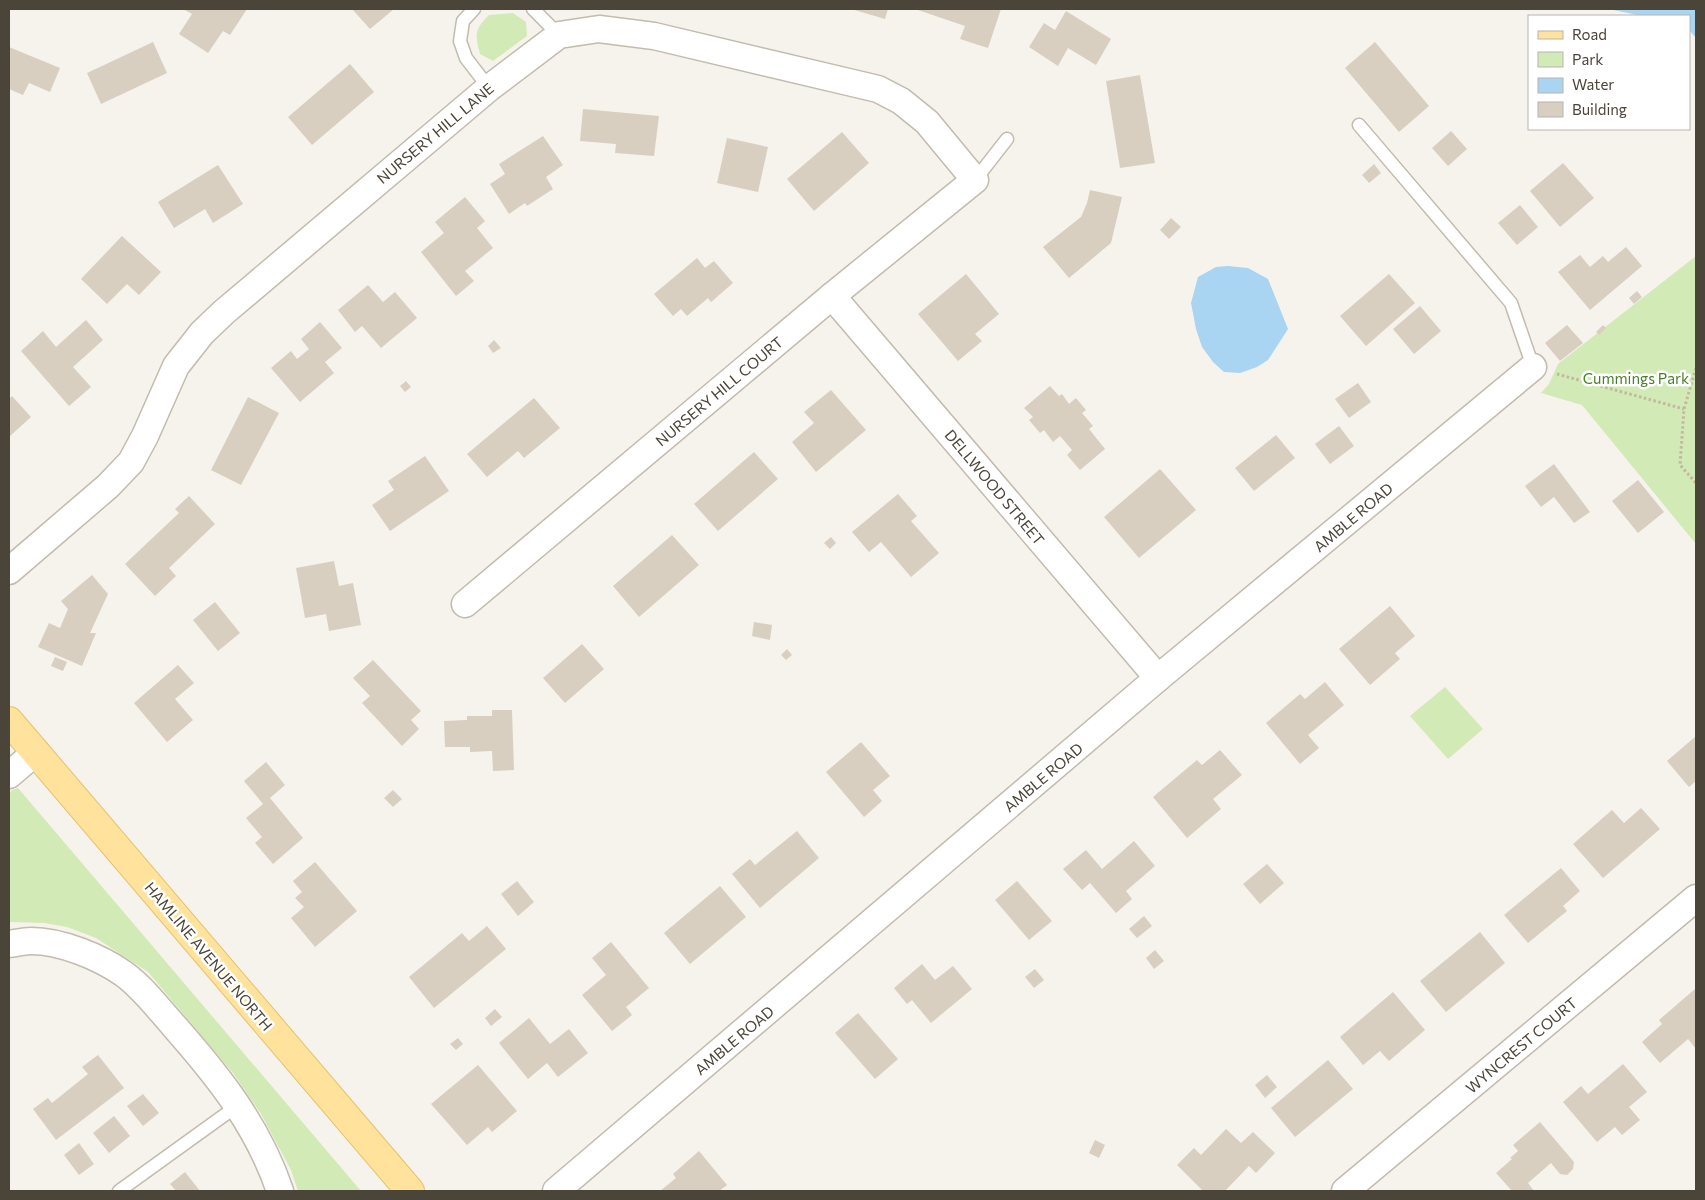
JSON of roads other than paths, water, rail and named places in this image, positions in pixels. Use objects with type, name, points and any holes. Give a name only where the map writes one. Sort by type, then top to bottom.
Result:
[{"type":"main road","name":"HAMLINE AVENUE NORTH","points":[[9,721],[410,1191]]},
{"type":"street","name":"NURSERY HILL LANE","points":[[9,571],[108,486],[131,462],[145,436],[176,366],[202,333],[224,312],[489,88],[559,35],[599,29],[654,36],[878,89],[901,101],[927,122],[975,180]]},
{"type":"street","name":"NURSERY HILL COURT","points":[[465,604],[832,296],[975,180]]},
{"type":"street","name":"DELLWOOD STREET","points":[[832,296],[1158,678]]},
{"type":"street","name":"AMBLE ROAD","points":[[556,1191],[1158,678],[1533,367]]},
{"type":"street","points":[[9,775],[36,752]]},
{"type":"street","name":"WYNCREST COURT","points":[[1346,1191],[1696,898]]},
{"type":"street","points":[[9,944],[31,941],[60,944],[98,959],[124,974],[149,998],[212,1069],[252,1129],[274,1174],[280,1191]]},
{"type":"lane","points":[[474,9],[462,21],[460,41],[466,58],[489,88]]},
{"type":"lane","points":[[533,9],[559,35]]},
{"type":"lane","points":[[1359,125],[1511,303],[1533,367]]},
{"type":"lane","points":[[975,180],[1007,139]]},
{"type":"lane","points":[[120,1191],[237,1106]]},
{"type":"water","points":[[1609,9],[1696,9],[1696,38],[1690,31],[1690,15],[1637,15]]},
{"type":"water","points":[[1216,267],[1248,268],[1268,279],[1288,329],[1268,360],[1257,367],[1240,373],[1224,372],[1213,362],[1202,347],[1191,303],[1198,277]]},
{"type":"park label","name":"Cummings Park","points":[[1636,378]]}]
